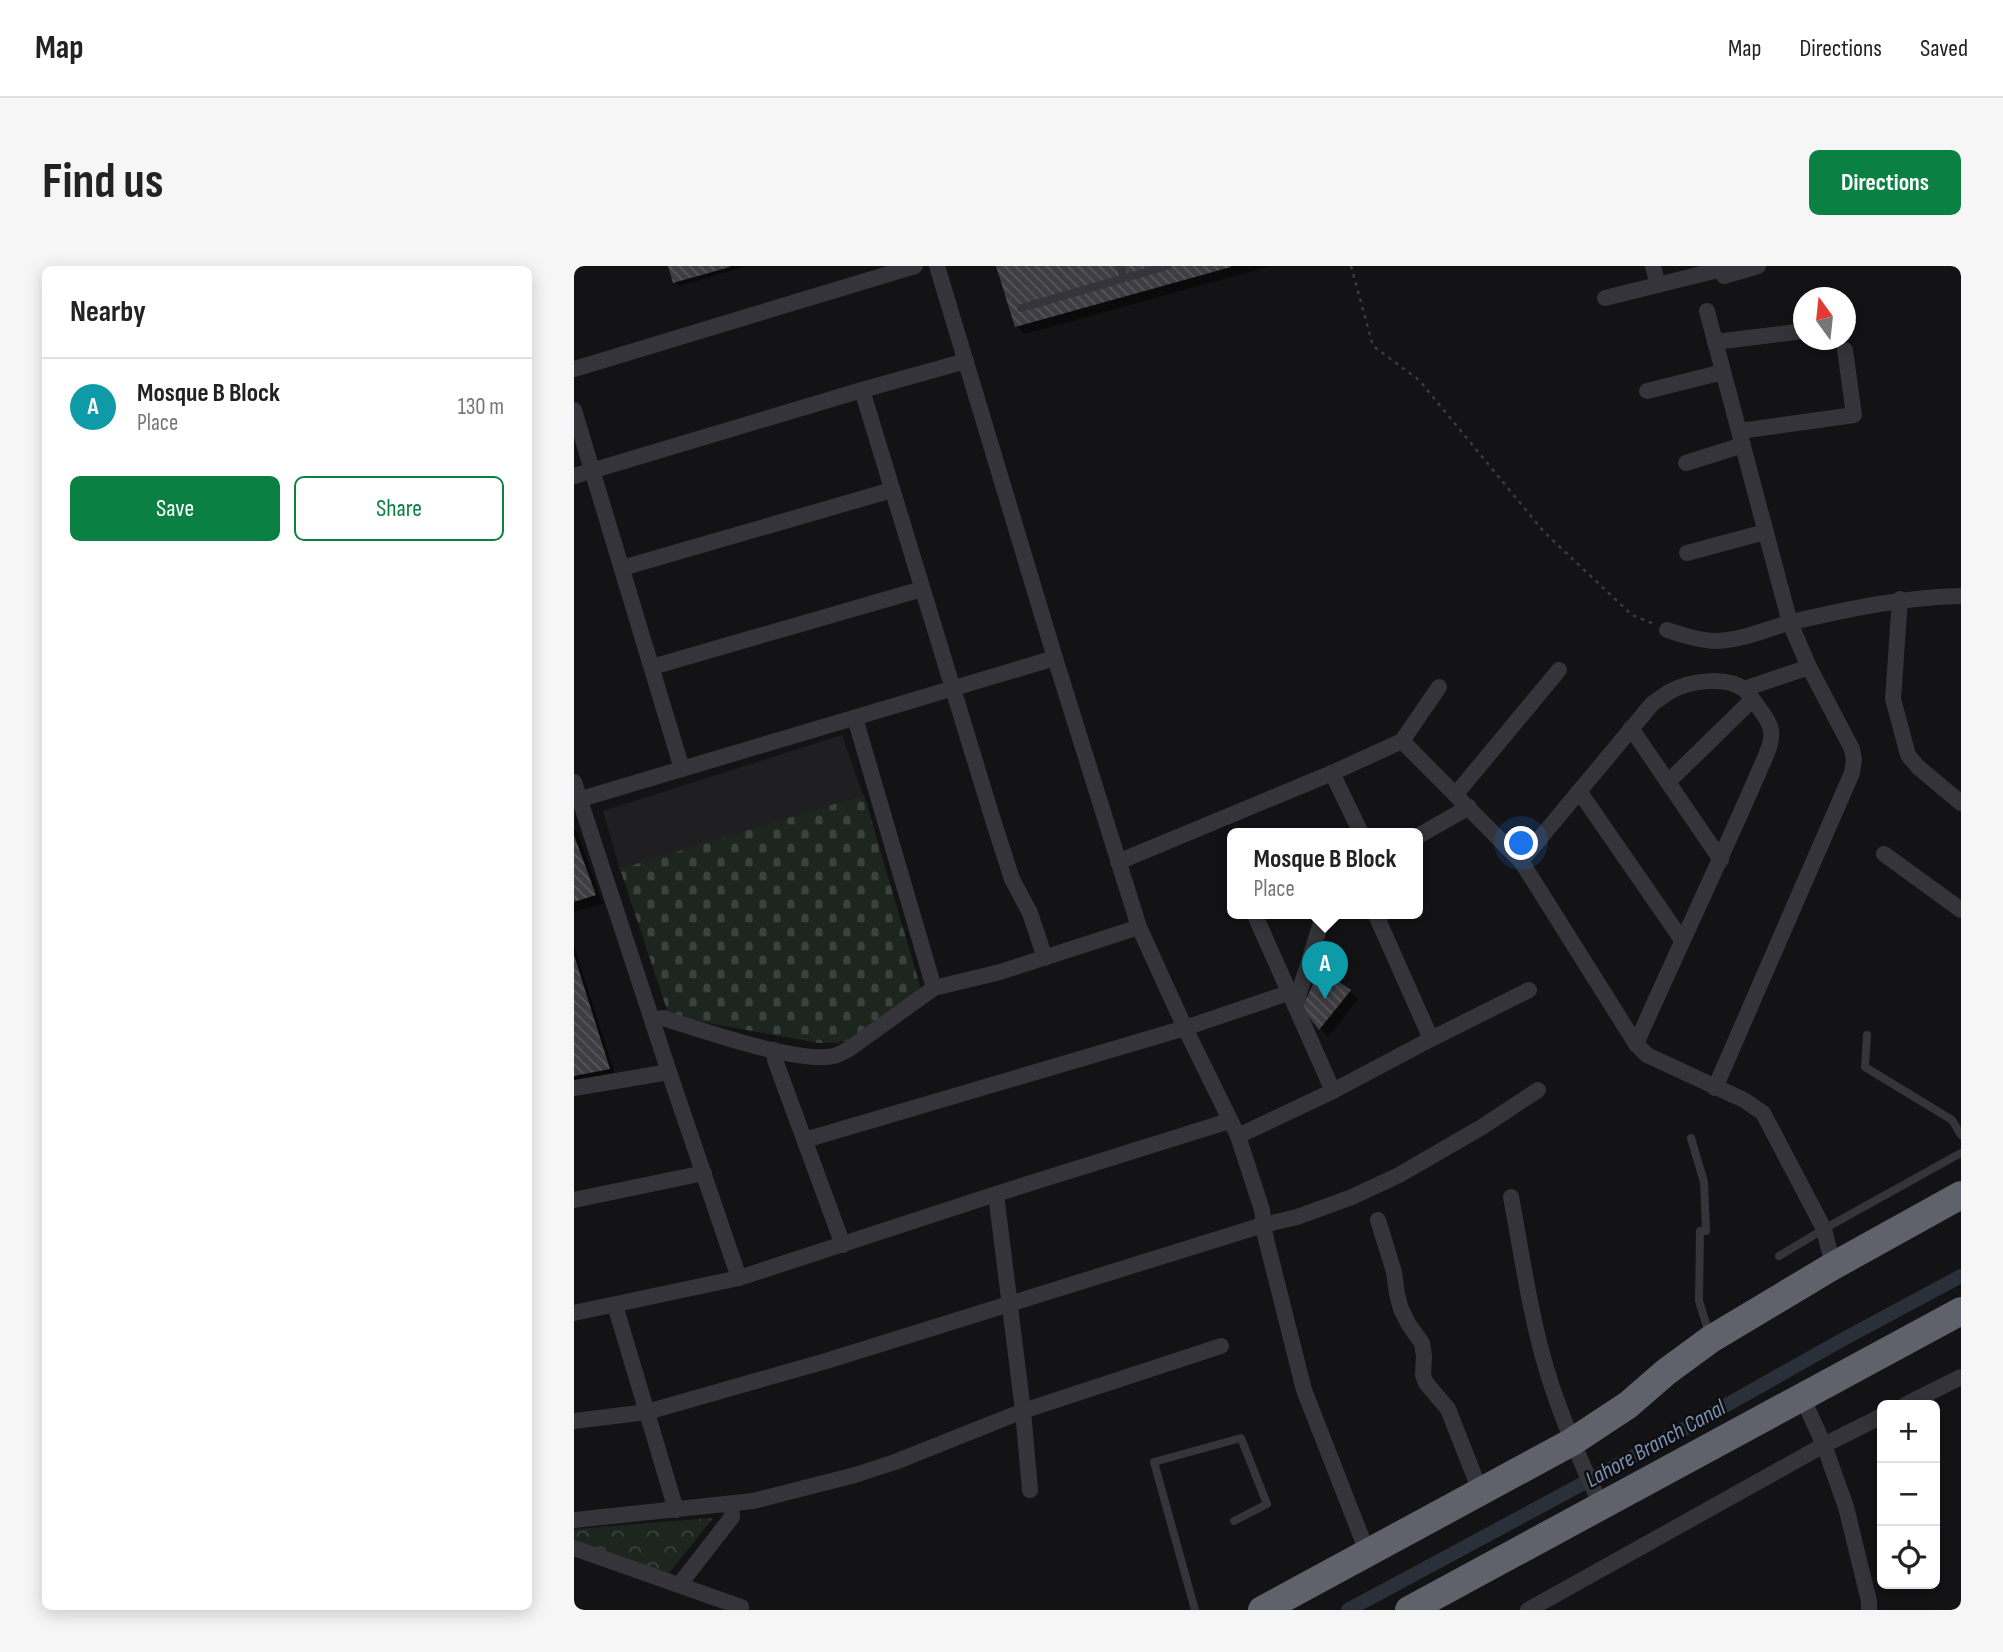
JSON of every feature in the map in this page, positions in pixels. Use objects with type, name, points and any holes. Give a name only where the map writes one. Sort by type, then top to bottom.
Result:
[{"type":"highway","points":[[1262,1610],[1481,1493],[1576,1451],[1666,1372],[1711,1339],[1833,1266],[1961,1195]]},
{"type":"highway","points":[[1409,1610],[1598,1498],[1802,1397],[1961,1311]]},
{"type":"street","points":[[574,369],[915,266]]},
{"type":"street","points":[[937,266],[1139,927],[1238,1136],[1262,1210],[1263,1225],[1304,1390],[1368,1554]]},
{"type":"street","points":[[1653,266],[1658,285]]},
{"type":"street","points":[[1605,298],[1758,266]]},
{"type":"street","points":[[1707,310],[1790,623],[1809,667],[1852,750],[1854,760],[1852,773],[1715,1088]]},
{"type":"street","points":[[1715,342],[1793,332]]},
{"type":"street","points":[[1686,463],[1741,438],[1854,415],[1845,350]]},
{"type":"street","points":[[574,476],[966,361]]},
{"type":"street","points":[[1647,391],[1723,372]]},
{"type":"street","points":[[862,390],[1012,879],[1030,914],[1045,958]]},
{"type":"street","points":[[574,410],[682,769]]},
{"type":"street","points":[[622,568],[892,490]]},
{"type":"street","points":[[1687,553],[1765,532]]},
{"type":"street","points":[[652,667],[922,589]]},
{"type":"street","points":[[1667,630],[1691,638],[1715,641],[1752,635],[1790,623],[1900,599],[1961,596]]},
{"type":"street","points":[[1900,599],[1894,699],[1908,755],[1918,767],[1961,803]]},
{"type":"street","points":[[577,800],[1055,658]]},
{"type":"street","points":[[1668,782],[1748,694],[1809,667]]},
{"type":"street","points":[[1456,794],[1559,670]]},
{"type":"street","points":[[1521,861],[1652,704],[1671,691],[1687,685],[1719,682],[1748,694],[1765,716],[1773,738],[1721,860],[1636,1044]]},
{"type":"street","points":[[1118,862],[1402,741],[1439,687]]},
{"type":"street","points":[[855,718],[934,988]]},
{"type":"street","points":[[1631,728],[1721,860]]},
{"type":"street","points":[[1402,741],[1521,861],[1636,1044],[1647,1055],[1744,1100],[1763,1113],[1824,1229],[1833,1266]]},
{"type":"street","points":[[1332,773],[1359,828]]},
{"type":"street","points":[[574,782],[577,800],[739,1279]]},
{"type":"street","points":[[1579,791],[1682,940]]},
{"type":"street","points":[[1423,833],[1469,807]]},
{"type":"street","points":[[1884,854],[1961,910]]},
{"type":"street","points":[[1257,919],[1333,1091]]},
{"type":"street","points":[[1292,1000],[1322,919]]},
{"type":"street","points":[[1378,919],[1431,1039]]},
{"type":"street","points":[[653,1021],[663,1018],[800,1055],[836,1055],[849,1049],[934,988],[1045,958],[1139,927]]},
{"type":"street","points":[[1238,1136],[1333,1091],[1529,990]]},
{"type":"street","points":[[805,1140],[1185,1028],[1292,1000]]},
{"type":"street","points":[[774,1050],[775,1060],[843,1245]]},
{"type":"street","points":[[574,1088],[669,1072]]},
{"type":"street","points":[[574,1421],[647,1412],[826,1361],[1263,1225],[1297,1217],[1352,1197],[1387,1180],[1482,1127],[1538,1090]]},
{"type":"street","points":[[574,1313],[739,1279],[1229,1121]]},
{"type":"street","points":[[574,1200],[704,1173]]},
{"type":"street","points":[[996,1194],[1030,1490]]},
{"type":"street","points":[[1511,1197],[1531,1308],[1547,1371],[1576,1451],[1598,1498]]},
{"type":"street","points":[[1378,1220],[1394,1272],[1401,1309],[1422,1343],[1423,1375],[1426,1383],[1448,1409],[1481,1493]]},
{"type":"street","points":[[615,1306],[676,1510]]},
{"type":"street","points":[[574,1520],[752,1501],[855,1475],[1023,1411],[1220,1346]]},
{"type":"street","points":[[1915,1400],[1961,1377]]},
{"type":"street","points":[[1802,1397],[1825,1445],[1846,1507],[1869,1610]]},
{"type":"street","points":[[1533,1609],[1556,1603],[1825,1445],[1877,1419]]},
{"type":"street","points":[[679,1585],[732,1517],[731,1504]]},
{"type":"street","points":[[574,1548],[741,1607]]},
{"type":"lane","points":[[1120,266],[1124,278]]},
{"type":"lane","points":[[1021,308],[1167,266]]},
{"type":"lane","points":[[1867,1035],[1865,1067],[1952,1120],[1961,1135]]},
{"type":"lane","points":[[1691,1138],[1704,1182],[1706,1230],[1700,1231],[1699,1301],[1711,1339]]},
{"type":"lane","points":[[1779,1256],[1961,1153]]},
{"type":"lane","points":[[1195,1610],[1154,1462],[1241,1438],[1268,1504],[1234,1521]]},
{"type":"path","points":[[1351,266],[1373,346],[1419,380],[1544,532],[1632,615],[1667,630]]},
{"type":"shaded area","points":[[842,735],[863,795],[620,870],[603,811]]},
{"type":"green space","points":[[864,795],[921,989],[854,1039],[837,1043],[818,1043],[668,1013],[620,869]]},
{"type":"green space","points":[[713,1518],[667,1576],[574,1544],[574,1529]]},
{"type":"building","points":[[668,266],[729,266],[730,267],[673,283]]},
{"type":"building","points":[[996,266],[1231,266],[1231,267],[1015,327]]},
{"type":"building","points":[[574,835],[596,895],[574,902]]},
{"type":"building","points":[[574,955],[610,1069],[574,1076]]},
{"type":"building","points":[[1320,969],[1351,990],[1319,1030],[1302,1008]]},
{"type":"waterway","name":"Lahore Branch Canal","points":[[1348,1610],[1961,1276]]},
{"type":"place","name":"Mosque B Block","points":[[1325,999]]}]
